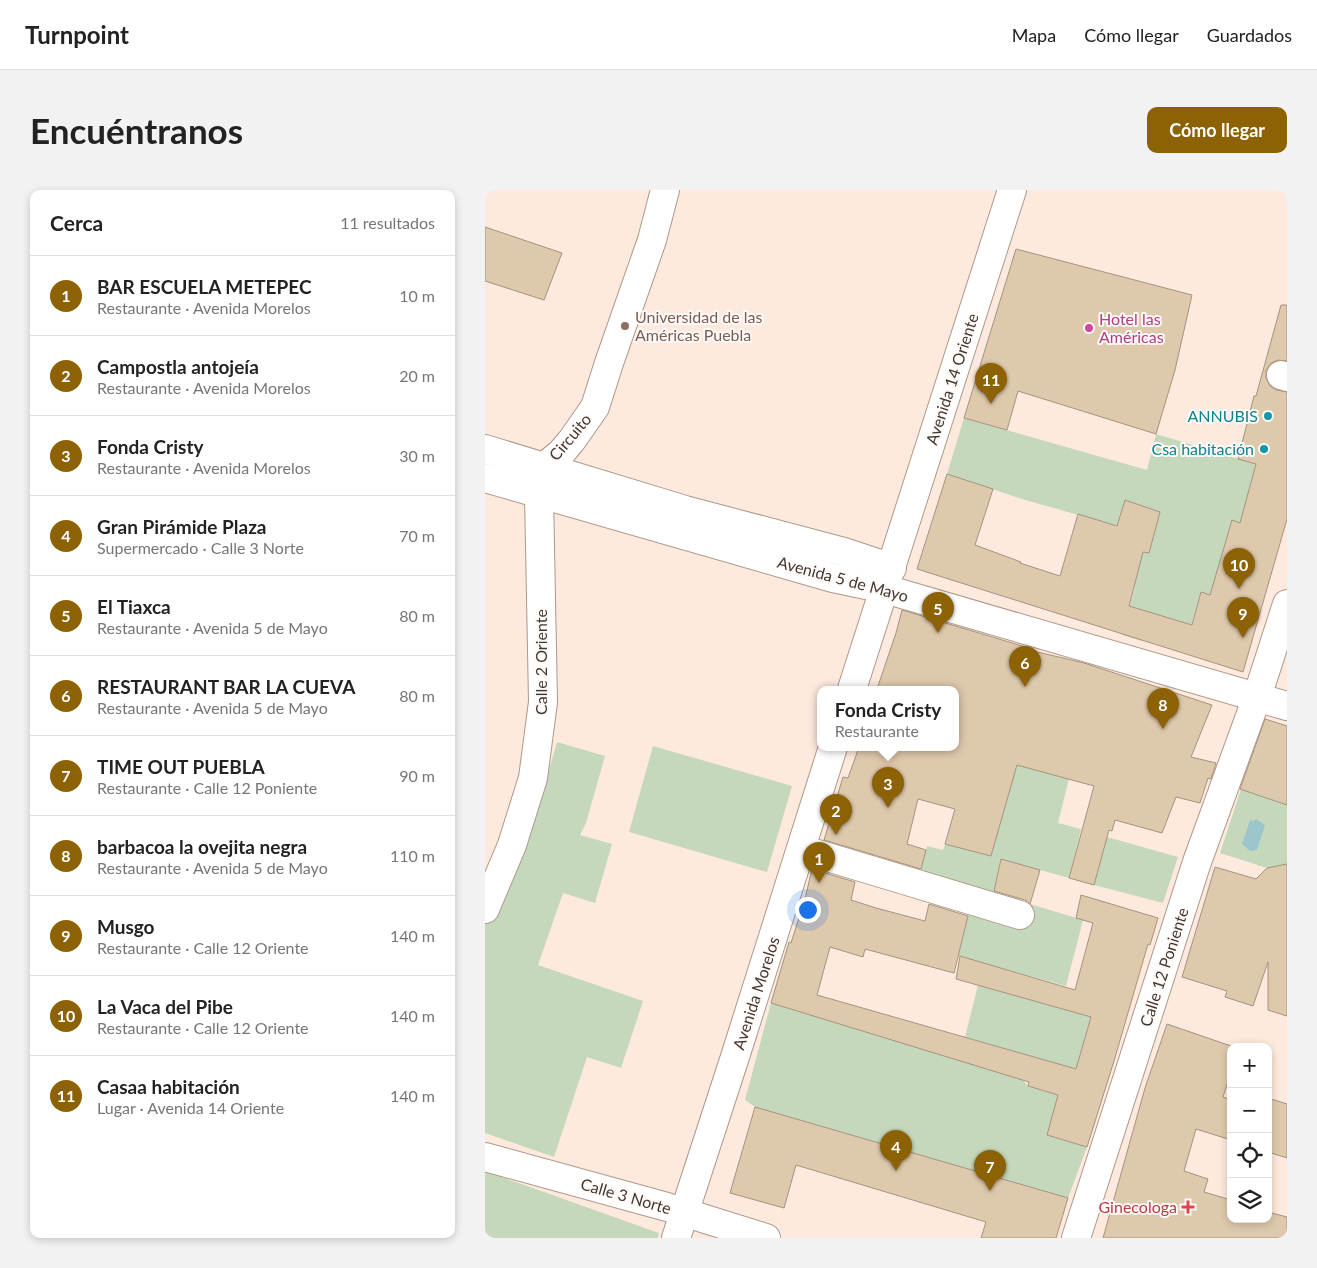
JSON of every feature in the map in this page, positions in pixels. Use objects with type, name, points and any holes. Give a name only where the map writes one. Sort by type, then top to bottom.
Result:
[{"type":"main road","name":"Circuito","points":[[545,466],[561,453],[595,407],[652,240],[665,190]]},
{"type":"main road","name":"Avenida 14 Oriente","points":[[888,579],[1012,190]]},
{"type":"main road","name":"Avenida 5 de Mayo","points":[[485,449],[685,510],[844,552],[888,579],[1287,706]]},
{"type":"main road","name":"Calle 2 Oriente","points":[[485,909],[512,845],[533,778],[543,702],[539,494],[545,466]]},
{"type":"main road","name":"Avenida 5 de Mayo","points":[[485,478],[833,578],[888,579]]},
{"type":"main road","points":[[853,686],[888,579]]},
{"type":"main road","name":"Calle 12 Poniente","points":[[1076,1238],[1197,862],[1257,697],[1287,604]]},
{"type":"main road","name":"Avenida Morelos","points":[[676,1238],[832,751]]},
{"type":"main road","points":[[801,850],[1020,915]]},
{"type":"main road","name":"Calle 3 Norte","points":[[485,1157],[685,1213],[766,1238]]},
{"type":"green space","points":[[964,418],[1147,470],[1156,434],[1256,464],[1240,523],[1232,521],[1210,595],[1201,592],[1191,626],[1151,613],[1142,641],[1122,635],[1135,586],[1124,584],[1134,549],[1149,553],[1160,512],[1125,501],[1117,526],[1022,499],[947,474]]},
{"type":"green space","points":[[557,742],[605,756],[586,823],[580,835],[612,844],[595,903],[563,893],[538,965],[643,1001],[621,1068],[587,1057],[554,1157],[485,1133],[485,917],[538,809]]},
{"type":"green space","points":[[653,746],[792,786],[767,872],[629,832]]},
{"type":"green space","points":[[1018,758],[1069,779],[1058,823],[1081,829],[1069,878],[1001,859],[993,894],[919,876],[927,846],[943,850],[945,844],[991,856]]},
{"type":"green space","points":[[1241,789],[1287,805],[1287,866],[1267,868],[1220,853]]},
{"type":"green space","points":[[1107,837],[1178,857],[1163,903],[1094,885]]},
{"type":"green space","points":[[1030,904],[1083,920],[1066,986],[958,956],[970,908],[1025,923]]},
{"type":"green space","points":[[978,985],[1091,1017],[1076,1069],[965,1037]]},
{"type":"green space","points":[[771,1003],[1022,1079],[1028,1086],[1058,1095],[1048,1135],[1087,1147],[1068,1198],[755,1107],[745,1100]]},
{"type":"green space","points":[[485,1171],[659,1233],[658,1238],[485,1238]]},
{"type":"water","points":[[1256,819],[1265,825],[1257,850],[1250,851],[1242,844],[1250,820]]},
{"type":"building","points":[[485,227],[562,253],[544,300],[485,281]]},
{"type":"building","name":"Hotel las Américas","points":[[1016,249],[1192,295],[1175,370],[1156,434],[1018,391],[1007,430],[964,418]]},
{"type":"building","points":[[1281,305],[1287,305],[1287,361],[1278,360],[1271,363],[1266,370],[1266,378],[1270,386],[1276,390],[1287,392],[1287,519],[1243,672],[917,569],[947,474],[993,489],[975,545],[1060,576],[1078,514],[1117,526],[1125,500],[1160,512],[1149,553],[1143,552],[1129,606],[1192,625],[1201,592],[1210,595],[1232,520],[1240,523],[1256,464],[1238,459],[1254,396],[1256,396]]},
{"type":"building","points":[[902,610],[1029,648],[1029,650],[1084,663],[1212,705],[1191,757],[1216,763],[1211,779],[1208,778],[1200,803],[1176,797],[1162,833],[1115,820],[1112,831],[1109,830],[1094,885],[1069,878],[1094,786],[1017,765],[991,856],[945,844],[955,809],[918,799],[907,844],[926,850],[921,869],[824,840],[843,777],[848,778],[858,751],[959,751],[959,686],[878,686]]},
{"type":"building","points":[[1265,719],[1287,726],[1287,805],[1240,789]]},
{"type":"building","points":[[1001,859],[1040,870],[1030,904],[1025,900],[994,891]]},
{"type":"building","points":[[1287,864],[1287,1016],[1268,1010],[1268,962],[1253,1006],[1225,997],[1227,991],[1182,977],[1215,867],[1256,879],[1267,868]]},
{"type":"building","points":[[812,869],[855,882],[851,900],[876,908],[925,921],[929,904],[968,916],[954,973],[865,949],[863,957],[830,947],[817,995],[1076,1069],[1091,1017],[956,979],[960,956],[1075,990],[1093,923],[1076,918],[1081,895],[1158,918],[1150,945],[1148,944],[1087,1147],[1047,1135],[1058,1095],[1028,1086],[1029,1082],[771,1003],[789,942],[791,943],[805,899]]},
{"type":"building","points":[[1167,1024],[1227,1045],[1227,1084],[1223,1097],[1227,1098],[1227,1139],[1196,1129],[1184,1171],[1208,1179],[1204,1192],[1227,1199],[1227,1223],[1272,1223],[1272,1213],[1287,1217],[1287,1238],[1103,1238],[1145,1088]]},
{"type":"building","points":[[1272,1099],[1287,1104],[1287,1158],[1272,1153]]},
{"type":"building","points":[[755,1107],[1068,1198],[1056,1238],[981,1238],[986,1222],[796,1165],[784,1208],[730,1193]]},
{"type":"place","name":"Universidad de las Américas Puebla","points":[[625,326]]},
{"type":"place","name":"Hotel las Américas","points":[[1089,328]]},
{"type":"place","name":"Casaa habitación","points":[[991,404]]},
{"type":"place","name":"ANNUBIS","points":[[1268,416]]},
{"type":"place","name":"Csa habitación","points":[[1264,449]]},
{"type":"place","name":"La Vaca del Pibe","points":[[1239,589]]},
{"type":"place","name":"El Tiaxca","points":[[938,633]]},
{"type":"place","name":"Musgo","points":[[1243,638]]},
{"type":"place","name":"RESTAURANT BAR LA CUEVA","points":[[1025,687]]},
{"type":"place","name":"barbacoa la ovejita negra","points":[[1163,729]]},
{"type":"place","name":"Fonda Cristy","points":[[888,808]]},
{"type":"place","name":"Campostla antojeía","points":[[836,835]]},
{"type":"place","name":"BAR ESCUELA METEPEC","points":[[819,883]]},
{"type":"place","name":"Gran Pirámide Plaza","points":[[896,1171]]},
{"type":"place","name":"TIME OUT PUEBLA","points":[[990,1191]]},
{"type":"place","name":"Ginecologa","points":[[1188,1207]]}]
